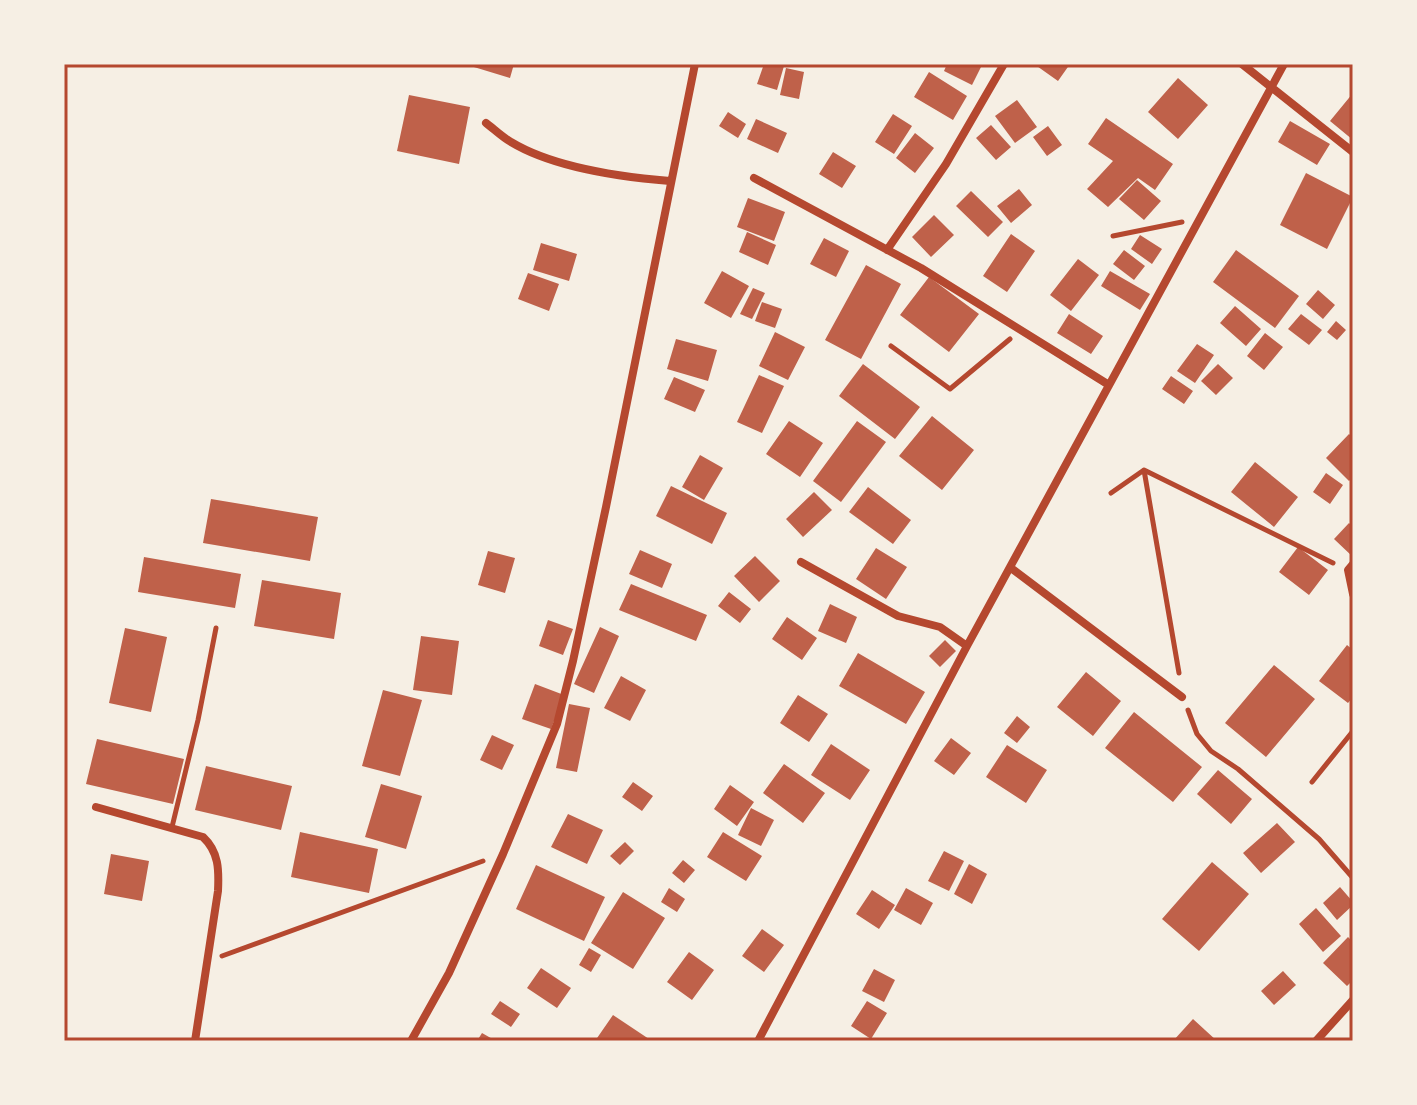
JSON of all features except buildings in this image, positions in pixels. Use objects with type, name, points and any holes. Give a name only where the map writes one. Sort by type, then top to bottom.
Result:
[{"type":"street","points":[[411,1041],[449,973],[503,854],[544,759],[566,691],[641,340],[695,64]]},
{"type":"street","points":[[887,250],[946,164],[1004,64]]},
{"type":"street","points":[[1242,64],[1353,152]]},
{"type":"street","points":[[758,1041],[967,646],[1284,64]]},
{"type":"street","points":[[486,123],[510,142],[535,154],[588,170],[670,181]]},
{"type":"street","points":[[754,178],[921,268],[1109,385]]},
{"type":"street","points":[[801,562],[886,610],[940,627],[967,646]]},
{"type":"street","points":[[1350,567],[1353,594]]},
{"type":"street","points":[[1011,568],[1182,697]]},
{"type":"street","points":[[96,807],[203,837],[216,855],[218,891],[195,1041]]},
{"type":"street","points":[[1316,1041],[1353,1000]]},
{"type":"lane","points":[[172,827],[216,628]]},
{"type":"path","points":[[1113,236],[1158,225],[1188,222],[1198,225]]},
{"type":"path","points":[[891,346],[950,389],[1020,331]]},
{"type":"path","points":[[1111,493],[1144,470]]},
{"type":"path","points":[[1144,470],[1350,567]]},
{"type":"path","points":[[1144,470],[1171,615],[1182,697],[1197,734],[1211,751],[1238,769],[1319,839],[1353,878]]},
{"type":"path","points":[[1312,782],[1353,731]]},
{"type":"path","points":[[207,961],[503,854]]}]
